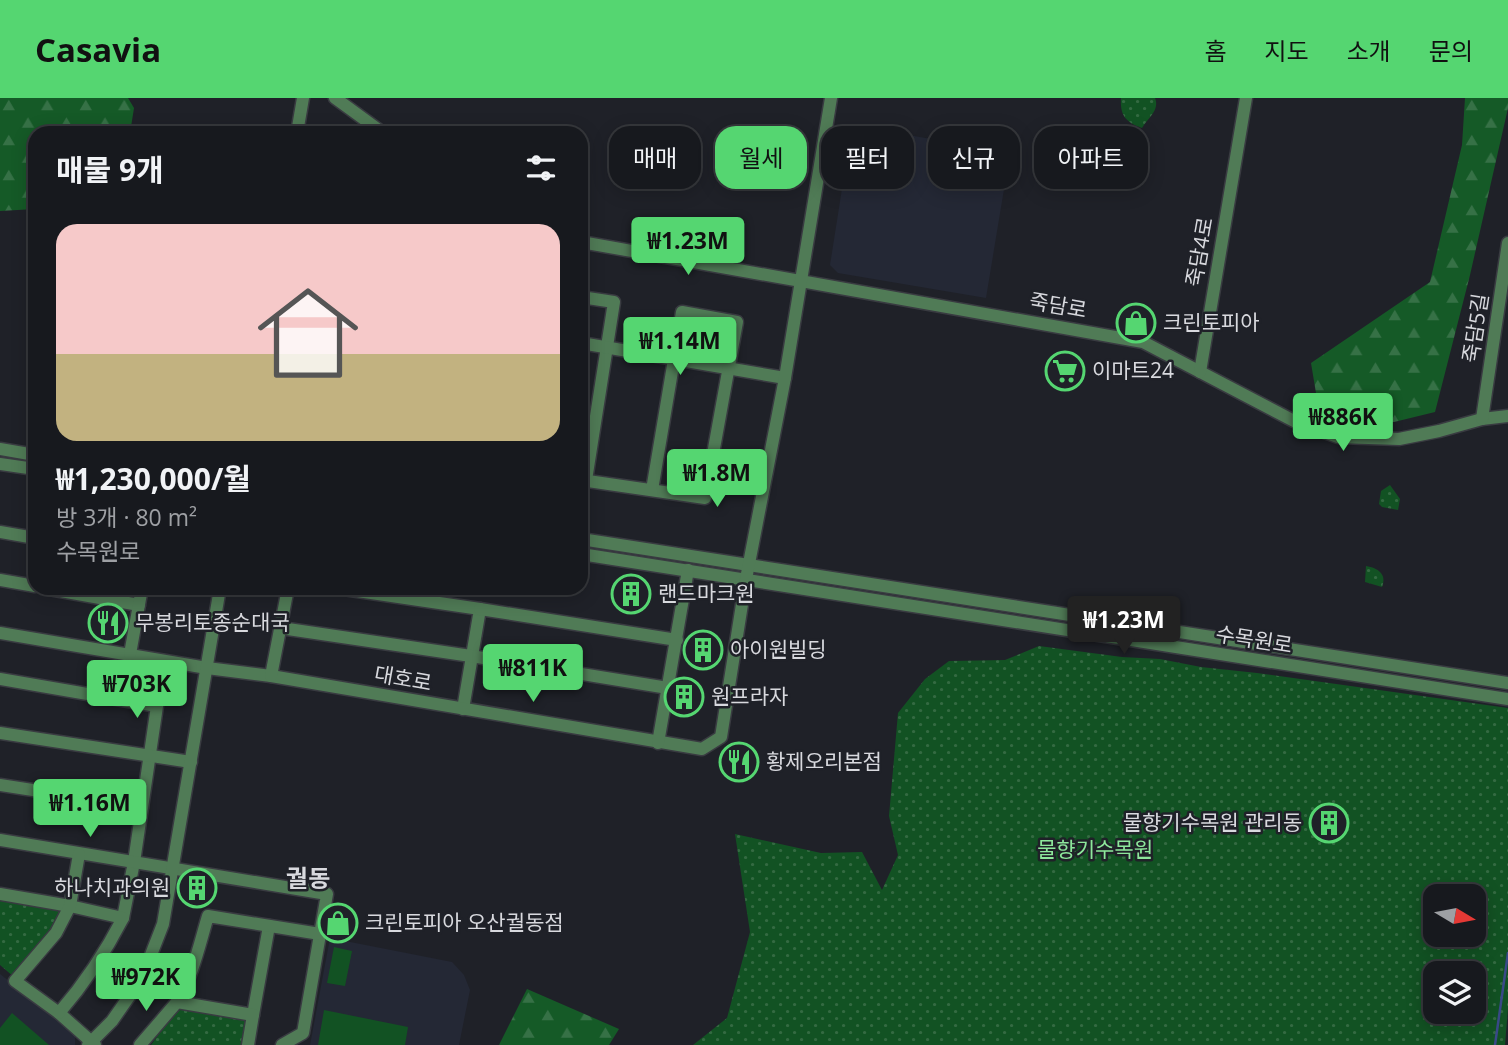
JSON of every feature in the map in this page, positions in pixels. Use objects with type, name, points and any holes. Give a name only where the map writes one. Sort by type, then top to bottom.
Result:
[{"type":"street","points":[[298,126],[303,98]]},
{"type":"street","points":[[335,98],[373,126]]},
{"type":"street","name":"대호로","points":[[0,633],[207,668],[271,676],[658,743],[702,749],[721,737],[746,579],[785,378],[831,98]]},
{"type":"street","name":"죽담4로","points":[[1200,372],[1246,98]]},
{"type":"street","name":"죽담로","points":[[588,243],[1143,342],[1294,421],[1338,437],[1399,439],[1482,419],[1508,416]]},
{"type":"street","name":"죽담5길","points":[[1482,419],[1508,243]]},
{"type":"street","points":[[588,298],[614,302],[588,453]]},
{"type":"street","points":[[588,481],[705,498],[737,323],[682,312],[652,490]]},
{"type":"street","points":[[588,344],[785,378]]},
{"type":"street","points":[[0,449],[28,454]]},
{"type":"street","points":[[0,464],[28,468]]},
{"type":"street","points":[[0,533],[28,537]]},
{"type":"street","name":"수목원로","points":[[588,540],[1508,683]]},
{"type":"street","name":"수목원로","points":[[588,555],[1508,699]]},
{"type":"street","points":[[658,743],[688,570]]},
{"type":"street","points":[[0,580],[28,585]]},
{"type":"street","points":[[83,595],[139,605]]},
{"type":"street","points":[[130,654],[141,595]]},
{"type":"street","points":[[79,854],[71,906],[57,933],[15,981],[59,1013],[91,1044],[112,1021],[142,978],[163,924],[219,595]]},
{"type":"street","points":[[271,676],[287,595]]},
{"type":"street","points":[[385,595],[677,640]]},
{"type":"street","points":[[463,709],[480,609]]},
{"type":"street","points":[[281,628],[668,688]]},
{"type":"street","points":[[0,679],[157,706],[123,918],[105,954],[84,985],[59,1013]]},
{"type":"street","points":[[0,733],[191,762]]},
{"type":"street","points":[[0,785],[142,807]]},
{"type":"street","points":[[0,840],[327,894],[303,1033],[282,1045]]},
{"type":"street","points":[[0,894],[123,918]]},
{"type":"street","points":[[140,1045],[177,1002],[187,984],[208,916],[320,934]]},
{"type":"street","points":[[248,1045],[269,926]]},
{"type":"street","points":[[177,1002],[253,1015]]},
{"type":"shaded area","points":[[914,136],[928,138],[928,189],[1004,189],[986,298],[838,273],[830,265],[842,189],[914,189]]},
{"type":"shaded area","points":[[330,938],[452,962],[464,975],[470,990],[459,1045],[310,1045]]},
{"type":"shaded area","points":[[0,974],[75,1033],[75,1045],[0,1045]]},
{"type":"green space","points":[[0,98],[128,98],[134,108],[131,126],[28,126],[28,209],[0,211]]},
{"type":"green space","points":[[1121,98],[1155,98],[1155,110],[1143,126],[1131,123],[1121,109]]},
{"type":"green space","points":[[1465,98],[1508,98],[1508,108],[1435,412],[1394,422],[1349,423],[1318,405],[1311,363],[1430,282],[1462,145]]},
{"type":"green space","points":[[1390,485],[1400,499],[1398,510],[1379,504],[1381,491]]},
{"type":"green space","points":[[1366,566],[1380,572],[1382,587],[1365,582]]},
{"type":"green space","name":"물향기수목원","points":[[1039,646],[1160,659],[1201,667],[1508,708],[1508,1008],[1505,1045],[693,1045],[727,1018],[750,932],[735,834],[821,853],[862,852],[882,890],[898,855],[889,816],[898,713],[925,679],[949,661],[1005,660]]},
{"type":"green space","points":[[0,897],[64,907],[54,932],[14,977],[0,965]]},
{"type":"green space","points":[[334,947],[352,951],[345,986],[327,983]]},
{"type":"green space","points":[[527,989],[619,1029],[609,1045],[499,1045]]},
{"type":"green space","points":[[178,1008],[249,1018],[246,1045],[151,1045]]},
{"type":"green space","points":[[324,1010],[408,1027],[405,1045],[318,1045]]},
{"type":"green space","points":[[12,1013],[49,1045],[0,1045],[0,1028]]},
{"type":"waterway","points":[[1495,1045],[1508,953]]},
{"type":"place","name":"크린토피아","points":[[1136,323]]},
{"type":"place","name":"이마트24","points":[[1065,371]]},
{"type":"place","name":"랜드마크원","points":[[631,594]]},
{"type":"place","name":"무봉리토종순대국","points":[[108,623]]},
{"type":"place","name":"아이원빌딩","points":[[703,650]]},
{"type":"place","name":"원프라자","points":[[684,697]]},
{"type":"place","name":"황제오리본점","points":[[739,762]]},
{"type":"place","name":"물향기수목원 관리동","points":[[1329,823]]},
{"type":"place","name":"하나치과의원","points":[[197,888]]},
{"type":"place","name":"크린토피아 오산궐동점","points":[[338,923]]},
{"type":"district","name":"궐동","points":[[308,879]]}]
